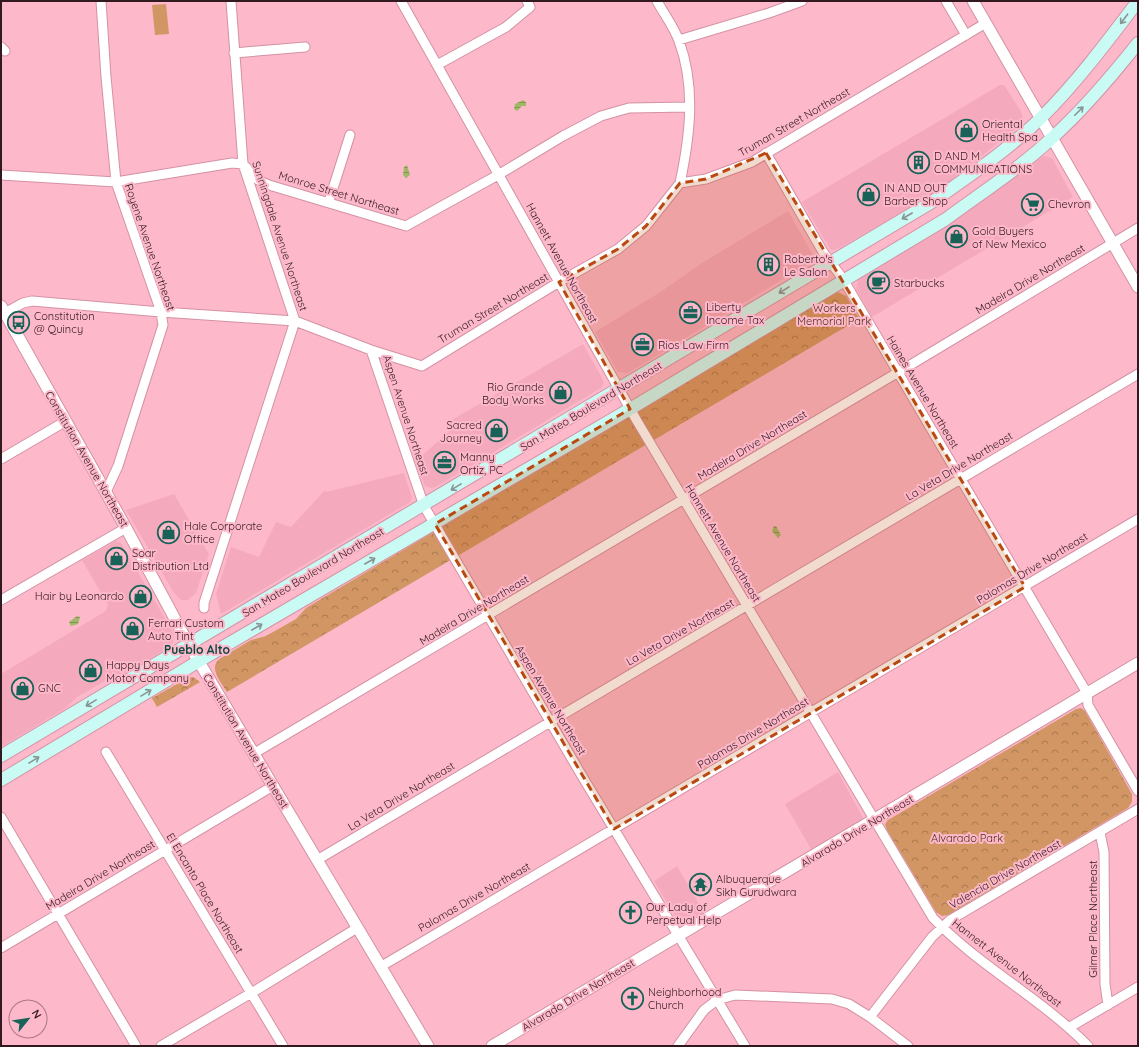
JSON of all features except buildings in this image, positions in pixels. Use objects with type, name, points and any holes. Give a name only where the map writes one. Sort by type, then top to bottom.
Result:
[{"type":"main road","name":"San Mateo Boulevard Northeast","points":[[1,756],[619,390],[932,202],[977,170],[1040,119],[1091,64],[1138,1]]},
{"type":"main road","name":"San Mateo Boulevard Northeast","points":[[1,780],[198,661],[630,409],[946,218],[987,189],[1051,138],[1103,87],[1138,43]]},
{"type":"street","name":"Royene Avenue Northeast","points":[[101,1],[106,77],[116,182],[161,312],[162,331],[119,461],[106,492]]},
{"type":"street","name":"Sunningdale Avenue Northeast","points":[[204,608],[204,603],[295,321],[243,164],[231,1]]},
{"type":"street","name":"Hannett Avenue Northeast","points":[[401,1],[630,409],[932,918],[954,939],[1070,1027],[1088,1046]]},
{"type":"street","points":[[657,1],[679,40],[689,84],[688,142],[680,183]]},
{"type":"street","points":[[679,40],[769,13],[802,1]]},
{"type":"street","points":[[946,1],[966,35]]},
{"type":"street","points":[[973,1],[1138,287]]},
{"type":"street","points":[[437,65],[506,27],[529,4]]},
{"type":"street","name":"Truman Street Northeast","points":[[2,311],[23,303],[32,302],[295,321],[371,350],[422,366],[559,282],[618,249],[646,226],[680,183],[706,179],[752,162],[986,23]]},
{"type":"street","points":[[234,53],[305,47]]},
{"type":"street","name":"Monroe Street Northeast","points":[[243,164],[258,180],[269,185],[329,201],[406,226],[498,175],[563,136],[601,116],[629,108],[689,107]]},
{"type":"street","points":[[329,201],[350,135]]},
{"type":"street","name":"Haines Avenue Northeast","points":[[766,153],[830,262],[843,280],[1087,693],[1088,705],[1138,791]]},
{"type":"street","points":[[1,175],[116,182],[232,164],[243,164]]},
{"type":"street","name":"Madeira Drive Northeast","points":[[253,754],[897,373],[1138,228]]},
{"type":"street","name":"Constitution Avenue Northeast","points":[[2,311],[106,492],[198,661],[428,1046]]},
{"type":"street","name":"Aspen Avenue Northeast","points":[[371,350],[424,506],[614,829],[745,1046]]},
{"type":"street","name":"La Veta Drive Northeast","points":[[317,860],[747,607],[1138,374]]},
{"type":"street","points":[[1,459],[66,421]]},
{"type":"street","name":"Palomas Drive Northeast","points":[[380,967],[1138,519]]},
{"type":"street","points":[[1,600],[126,528]]},
{"type":"street","name":"Alvarado Drive Northeast","points":[[492,1046],[875,821],[1138,663]]},
{"type":"street","name":"El Encanto Place Northeast","points":[[106,752],[283,1046]]},
{"type":"street","name":"Madeira Drive Northeast","points":[[1,948],[273,786]]},
{"type":"street","name":"Valencia Drive Northeast","points":[[870,1016],[932,937],[950,920],[1138,809]]},
{"type":"street","points":[[1,817],[136,1046]]},
{"type":"street","name":"Gilmer Place Northeast","points":[[1100,832],[1104,852],[1105,984],[1108,1005]]},
{"type":"street","points":[[161,1046],[252,993],[357,928]]},
{"type":"street","points":[[1070,1027],[1138,987]]},
{"type":"street","points":[[678,1046],[704,1010],[717,1000],[735,994],[832,998],[849,1004],[870,1016],[908,1046]]},
{"type":"highlighted area","points":[[766,153],[1025,587],[614,829],[435,524],[630,409],[559,282],[618,249],[646,226],[680,183],[706,179]]},
{"type":"shaded area","points":[[1000,85],[1004,85],[1021,111],[1023,121],[1018,127],[948,183],[916,204],[841,247],[834,250],[830,249],[802,202]]},
{"type":"shaded area","points":[[523,100],[526,102],[526,106],[522,106],[517,111],[514,109],[515,104]]},
{"type":"shaded area","points":[[1043,156],[1052,158],[1073,197],[872,317],[856,289],[858,279],[957,219]]},
{"type":"shaded area","points":[[407,165],[410,175],[406,178],[403,175],[404,167]]},
{"type":"shaded area","points":[[788,211],[813,255],[811,262],[628,373],[618,372],[595,332],[662,291],[702,263]]},
{"type":"shaded area","points":[[583,344],[602,378],[604,383],[601,388],[437,486],[432,488],[425,486],[416,461],[454,427],[450,421]]},
{"type":"shaded area","points":[[404,473],[412,498],[410,502],[221,614],[216,594],[231,547],[259,557],[276,522],[291,527],[325,490],[326,492]]},
{"type":"shaded area","points":[[174,494],[209,554],[196,593],[188,600],[181,600],[174,593],[126,510]]},
{"type":"shaded area","points":[[774,526],[776,526],[781,535],[778,538],[772,531]]},
{"type":"shaded area","points":[[116,541],[121,543],[174,634],[173,642],[170,646],[120,677],[107,680],[77,697],[64,709],[1,747],[1,674],[106,611],[108,605],[82,560]]},
{"type":"shaded area","points":[[77,616],[80,617],[78,624],[71,626],[69,622]]},
{"type":"shaded area","points":[[838,772],[863,818],[861,821],[811,849],[785,804]]},
{"type":"shaded area","points":[[677,866],[704,913],[685,925],[679,923],[654,881]]},
{"type":"green space","points":[[166,4],[169,34],[155,35],[152,5]]},
{"type":"green space","name":"Workers Memorial Park","points":[[838,292],[846,296],[859,319],[227,692],[216,675],[215,666],[221,658],[251,640],[266,636],[296,619],[306,608],[832,294]]},
{"type":"green space","points":[[193,677],[200,682],[157,707],[152,698],[188,678]]},
{"type":"green space","name":"Alvarado Park","points":[[1081,708],[1085,711],[1132,794],[1132,802],[1128,808],[948,915],[942,916],[936,912],[887,830],[885,824],[888,820],[1076,709]]},
{"type":"place","name":"Oriental Health Spa","points":[[966,130]]},
{"type":"place","name":"D AND M COMMUNICATIONS","points":[[919,162]]},
{"type":"place","name":"IN AND OUT Barber Shop","points":[[868,194]]},
{"type":"place","name":"Chevron","points":[[1033,204]]},
{"type":"place","name":"Gold Buyers of New Mexico","points":[[956,237]]},
{"type":"place","name":"Roberto's Le Salon","points":[[768,265]]},
{"type":"place","name":"Starbucks","points":[[878,283]]},
{"type":"place","name":"Liberty Income Tax","points":[[690,313]]},
{"type":"place","name":"Constitution @ Quincy","points":[[18,322]]},
{"type":"place","name":"Rios Law Firm","points":[[643,345]]},
{"type":"place","name":"Rio Grande Body Works","points":[[560,393]]},
{"type":"place","name":"Sacred Journey","points":[[497,431]]},
{"type":"place","name":"Manny Ortiz, PC","points":[[445,463]]},
{"type":"place","name":"Hale Corporate Office","points":[[169,532]]},
{"type":"place","name":"Soar Distribution Ltd","points":[[117,559]]},
{"type":"place","name":"Hair by Leonardo","points":[[140,596]]},
{"type":"place","name":"Ferrari Custom Auto Tint","points":[[133,629]]},
{"type":"place","name":"Happy Days Motor Company","points":[[90,671]]},
{"type":"place","name":"GNC","points":[[23,688]]},
{"type":"place","name":"Albuquerque Sikh Gurudwara","points":[[700,885]]},
{"type":"place","name":"Our Lady of Perpetual Help","points":[[630,913]]},
{"type":"place","name":"Neighborhood Church","points":[[632,998]]},
{"type":"district","name":"Pueblo Alto","points":[[197,650]]}]
